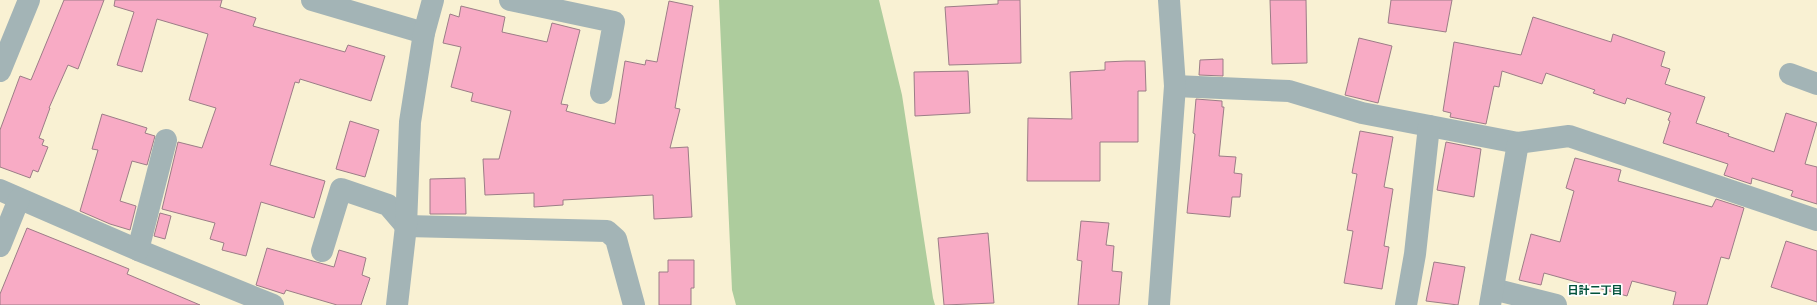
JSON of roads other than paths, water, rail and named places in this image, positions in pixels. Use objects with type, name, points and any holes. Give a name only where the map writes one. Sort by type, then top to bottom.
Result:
[{"type":"street","points":[[0,71],[29,0]]},
{"type":"street","points":[[312,0],[424,33]]},
{"type":"street","points":[[397,305],[406,226],[410,122],[424,33],[433,0]]},
{"type":"street","points":[[510,0],[614,22],[602,93]]},
{"type":"street","points":[[1159,305],[1175,86],[1169,0]]},
{"type":"street","points":[[1790,74],[1817,84]]},
{"type":"street","points":[[1175,86],[1289,91],[1362,113],[1518,143],[1569,136],[1817,220]]},
{"type":"street","points":[[1406,305],[1415,254],[1429,126]]},
{"type":"street","points":[[138,250],[166,140]]},
{"type":"street","points":[[1518,143],[1491,297],[1556,305]]},
{"type":"street","points":[[322,251],[341,189],[388,205],[406,226],[607,231],[616,240],[634,305]]},
{"type":"street","points":[[0,190],[138,250],[273,305]]},
{"type":"street","points":[[0,246],[19,199]]},
{"type":"district","name":"日計二丁目","points":[[1595,290]]}]
